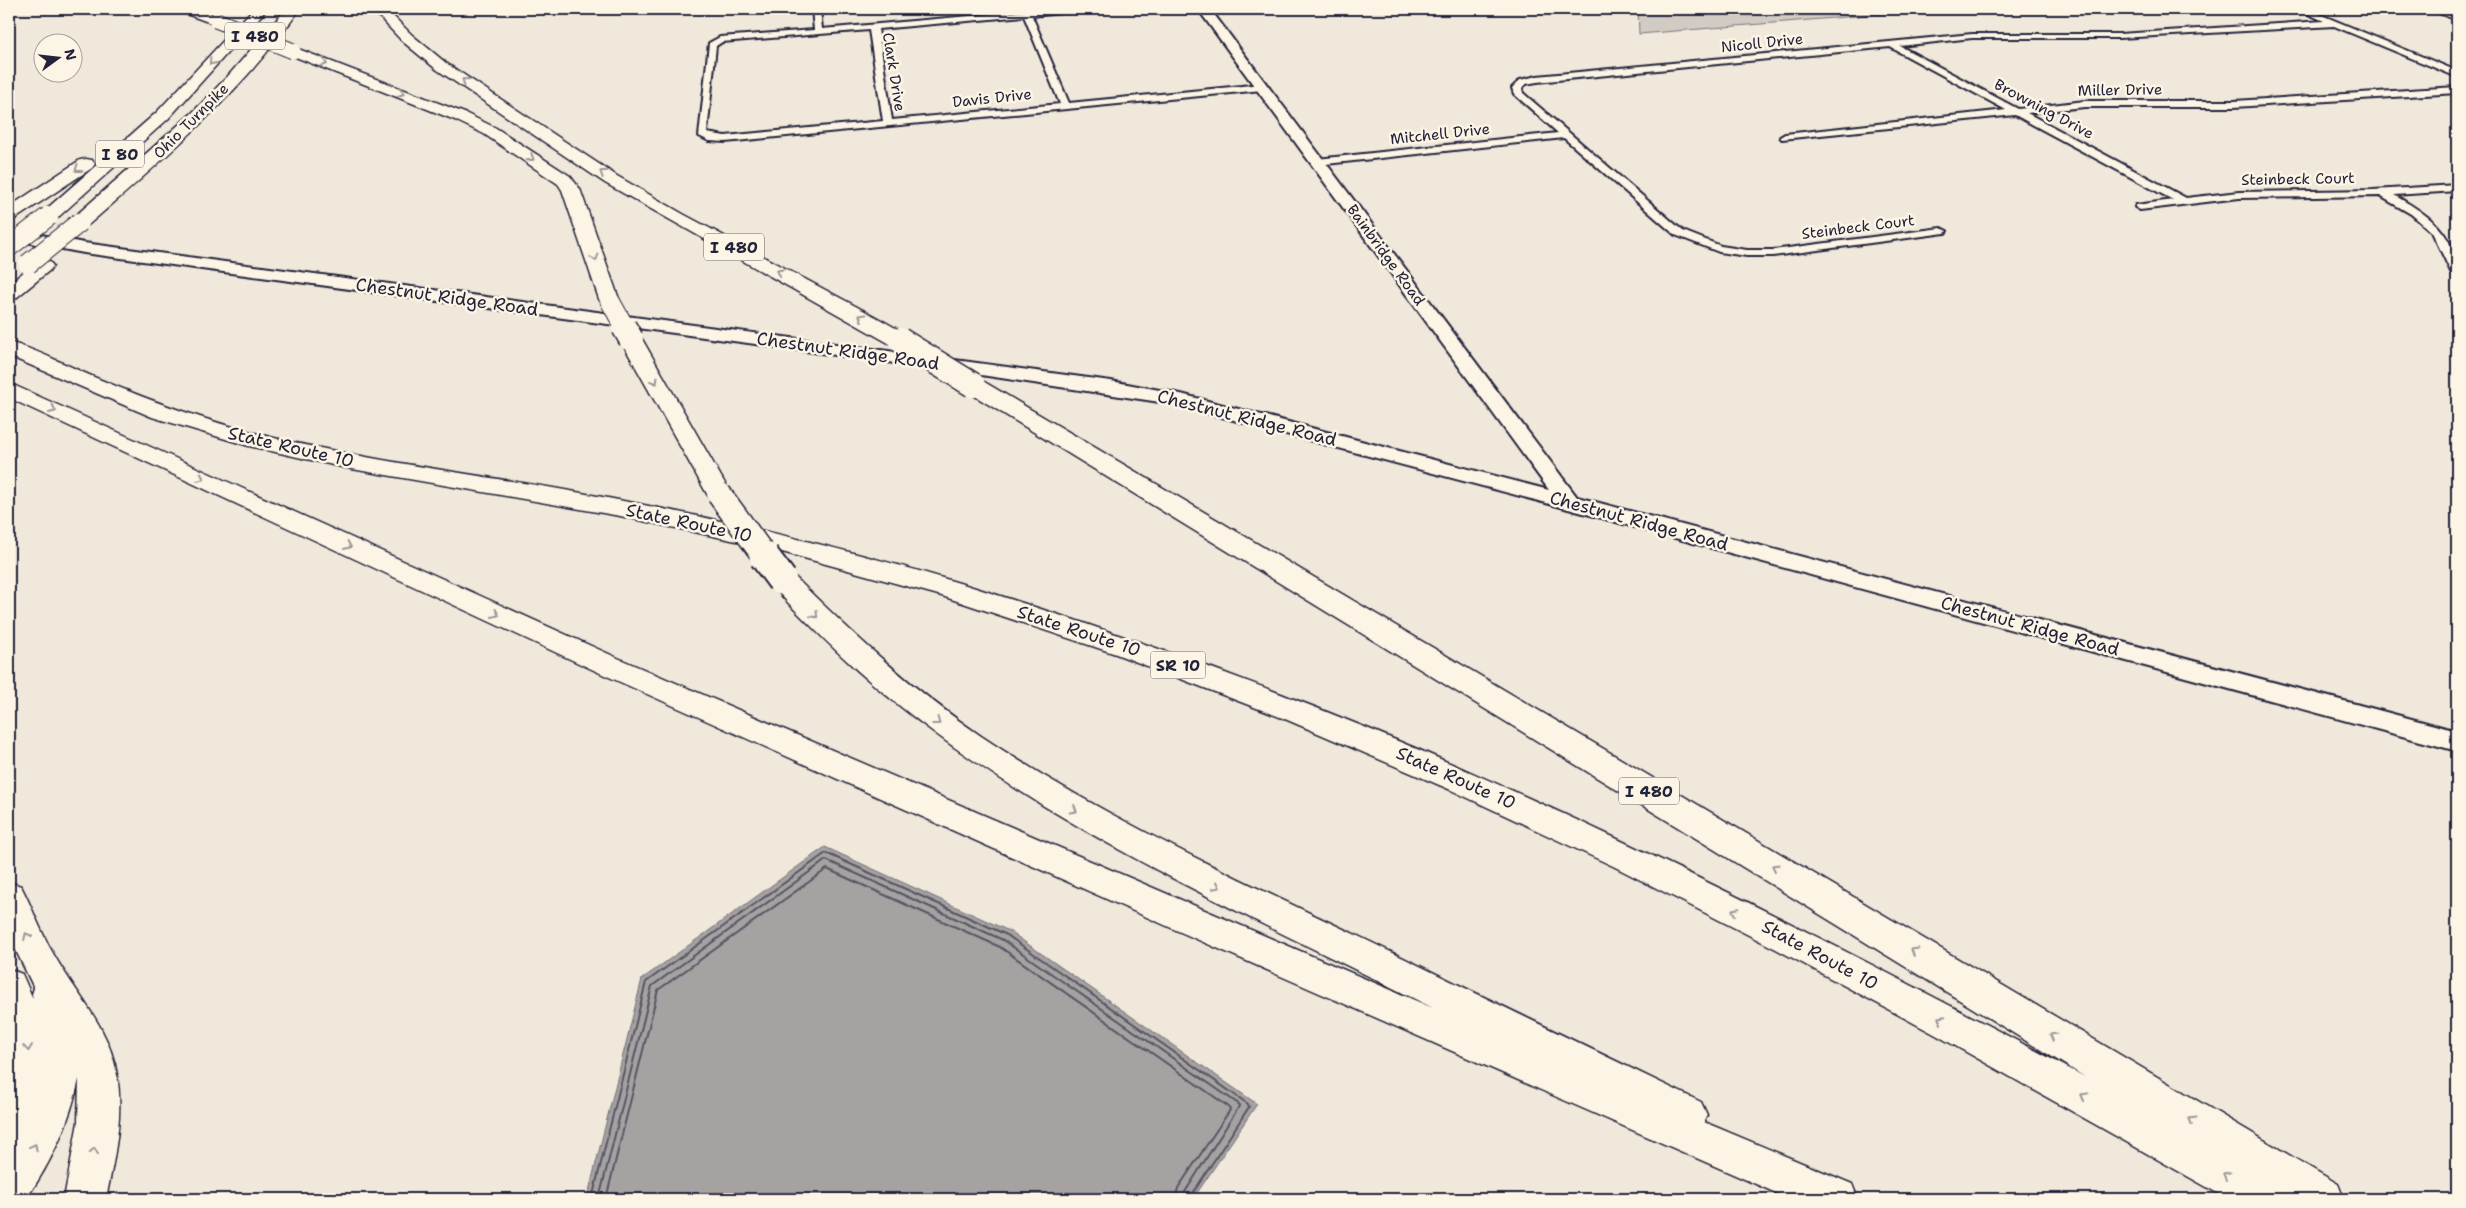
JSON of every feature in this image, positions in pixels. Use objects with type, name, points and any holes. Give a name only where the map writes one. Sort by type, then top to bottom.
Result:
[{"type":"highway","name":"I 480","points":[[186,9],[461,117],[490,131],[564,180],[570,186],[609,299],[719,494],[782,580],[822,623],[909,700],[1005,768],[1088,818],[1252,904],[1857,1199]]},
{"type":"highway","name":"Ohio Turnpike","points":[[9,247],[112,163],[188,89],[260,9]]},
{"type":"highway","name":"Ohio Turnpike","points":[[35,265],[220,94],[293,9]]},
{"type":"highway","name":"I 480","points":[[379,9],[396,29],[490,99],[644,200],[823,295],[900,340],[2324,1199]]},
{"type":"highway","points":[[15,212],[98,155],[174,97],[188,89]]},
{"type":"highway","points":[[9,278],[35,265]]},
{"type":"highway","points":[[9,294],[35,265]]},
{"type":"highway","name":"State Route 10","points":[[9,348],[148,408],[246,438],[350,461],[571,499],[757,537],[878,569],[1010,608],[1231,684],[1464,780],[1692,889],[1956,1027],[2268,1199]]},
{"type":"highway","points":[[9,390],[733,720],[1837,1199]]},
{"type":"highway","points":[[9,896],[45,973],[82,1030],[98,1074],[99,1112],[85,1199]]},
{"type":"highway","points":[[9,1189],[46,1123],[60,1075],[61,1038],[45,973]]},
{"type":"highway","points":[[9,985],[26,1030],[30,1067],[23,1111],[9,1144]]},
{"type":"street","points":[[816,9],[818,30],[1083,9]]},
{"type":"street","name":"Bainbridge Road","points":[[1204,9],[1569,502]]},
{"type":"street","points":[[2301,9],[2457,74]]},
{"type":"street","points":[[2432,9],[2457,18]]},
{"type":"street","points":[[1027,13],[1066,106]]},
{"type":"street","name":"Nicoll Drive","points":[[1779,252],[1747,253],[1726,250],[1706,245],[1680,233],[1519,94],[1516,90],[1519,84],[1537,79],[1972,36],[2119,36],[2336,23]]},
{"type":"street","name":"Clark Drive","points":[[873,26],[888,123]]},
{"type":"street","name":"Davis Drive","points":[[818,30],[733,37],[720,40],[712,45],[702,132],[710,138],[725,139],[1262,87]]},
{"type":"street","name":"Browning Drive","points":[[1891,44],[2183,201]]},
{"type":"street","name":"Miller Drive","points":[[1785,137],[2085,104],[2234,104],[2457,90]]},
{"type":"street","name":"Mitchell Drive","points":[[1317,162],[1566,135]]},
{"type":"street","name":"Steinbeck Court","points":[[2140,207],[2261,193],[2383,193],[2457,188]]},
{"type":"street","points":[[2383,193],[2414,212],[2436,231],[2445,244],[2457,272]]},
{"type":"street","name":"Steinbeck Court","points":[[1779,252],[1941,231]]},
{"type":"street","name":"Chestnut Ridge Road","points":[[9,234],[94,249],[1111,387],[1236,413],[2457,741]]},
{"type":"shaded area","points":[[1638,9],[1943,9],[1639,34]]},
{"type":"water","points":[[825,847],[1009,931],[1257,1104],[1193,1199],[587,1199],[642,979]]}]
